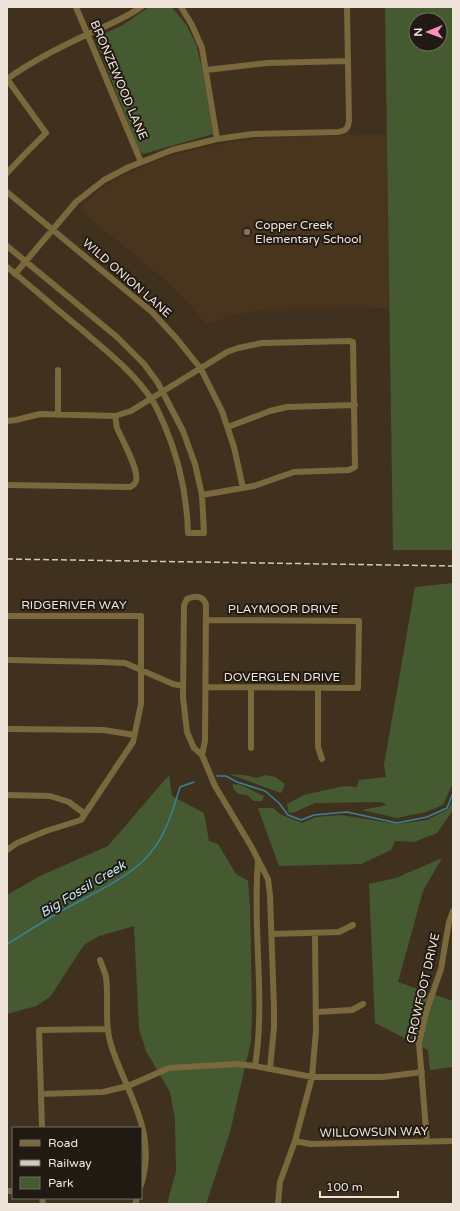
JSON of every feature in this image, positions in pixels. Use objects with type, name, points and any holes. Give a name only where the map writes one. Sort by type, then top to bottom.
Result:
[{"type":"street","name":"BRONZEWOOD LANE","points":[[76,7],[141,162]]},
{"type":"street","points":[[7,173],[46,133],[7,79],[42,56],[125,17],[141,7]]},
{"type":"street","points":[[180,7],[197,33],[202,48],[217,139]]},
{"type":"street","points":[[15,274],[76,202],[90,190],[115,173],[172,150],[217,139],[253,134],[338,132],[346,130],[349,126],[347,7]]},
{"type":"street","points":[[206,70],[267,63],[348,61]]},
{"type":"street","name":"WILD ONION LANE","points":[[7,192],[156,316],[177,339],[201,369],[228,427],[239,464],[244,488]]},
{"type":"street","points":[[7,246],[117,337],[144,364],[158,383],[190,447],[202,494],[204,533],[188,533],[185,493],[176,456],[168,433],[152,399],[132,375],[112,356],[7,267]]},
{"type":"street","points":[[7,421],[40,414],[115,416],[131,411],[152,399],[227,352],[262,343],[353,342],[355,467],[348,470],[294,472],[244,488],[202,494]]},
{"type":"street","points":[[58,370],[58,415]]},
{"type":"street","points":[[228,427],[270,411],[287,407],[354,405]]},
{"type":"street","points":[[7,485],[130,487],[134,485],[136,483],[136,476],[128,451],[117,429],[115,416]]},
{"type":"street","points":[[202,755],[205,741],[206,605],[204,599],[192,597],[187,599],[184,604],[183,686],[187,732],[194,748],[202,755],[215,786],[251,846],[268,879],[272,934],[274,1019],[270,1068]]},
{"type":"street","name":"RIDGERIVER WAY","points":[[7,616],[141,616],[141,670]]},
{"type":"street","name":"PLAYMOOR DRIVE","points":[[206,620],[359,621],[358,688]]},
{"type":"street","points":[[7,660],[125,663],[173,684],[183,686]]},
{"type":"street","points":[[7,850],[17,843],[46,831],[81,820],[133,742],[141,704],[141,670]]},
{"type":"street","name":"DOVERGLEN DRIVE","points":[[206,687],[358,688]]},
{"type":"street","points":[[251,688],[251,748]]},
{"type":"street","points":[[318,688],[318,747],[322,759]]},
{"type":"street","points":[[7,729],[104,730],[134,735]]},
{"type":"street","points":[[7,795],[50,796],[69,802],[85,814]]},
{"type":"street","points":[[255,1066],[260,1018],[256,895],[258,862]]},
{"type":"street","name":"CROWFOOT DRIVE","points":[[426,1142],[419,1043],[427,1009],[441,969],[449,922],[453,911]]},
{"type":"street","points":[[272,934],[338,932],[353,925]]},
{"type":"street","points":[[278,1204],[280,1182],[295,1140],[312,1077],[317,1012],[316,933]]},
{"type":"street","points":[[100,960],[106,976],[107,1029],[111,1045],[139,1113],[145,1137],[143,1154],[144,1175],[142,1182]]},
{"type":"street","points":[[317,1012],[352,1010],[363,1004]]},
{"type":"street","points":[[42,1127],[39,1030],[107,1029]]},
{"type":"street","points":[[42,1094],[103,1092],[128,1086],[169,1068],[237,1064],[270,1068],[312,1077],[383,1077],[422,1072]]},
{"type":"street","name":"WILLOWSUN WAY","points":[[295,1140],[310,1144],[453,1141]]},
{"type":"shaded area","name":"Copper Creek Elementary School","points":[[387,134],[389,308],[265,309],[230,316],[207,324],[157,273],[89,218],[80,208],[114,180],[160,159],[197,149],[236,141],[289,137]]},
{"type":"green space","points":[[149,7],[172,7],[187,26],[196,44],[202,68],[213,134],[143,154],[139,150],[95,38],[123,25]]},
{"type":"green space","points":[[385,7],[453,7],[453,550],[393,550]]},
{"type":"green space","points":[[453,583],[453,783],[443,805],[426,812],[397,818],[362,810],[387,805],[381,802],[315,803],[295,812],[289,813],[287,804],[304,795],[344,786],[357,787],[359,780],[386,777],[384,765],[415,587]]},
{"type":"green space","points":[[229,774],[257,778],[266,775],[275,777],[285,784],[281,793]]},
{"type":"green space","points":[[169,775],[172,796],[204,813],[209,841],[218,844],[236,874],[248,881],[252,1011],[251,1041],[230,1132],[206,1204],[167,1204],[176,1171],[175,1119],[170,1092],[146,1051],[139,1029],[134,926],[99,936],[84,945],[50,997],[36,1006],[7,1014],[7,895],[40,876],[108,846]]},
{"type":"green space","points":[[233,784],[241,785],[264,796],[262,801],[254,801],[247,795],[238,794],[233,788]]},
{"type":"green space","points":[[453,800],[453,810],[437,833],[414,842],[395,841],[391,850],[361,864],[279,866],[258,808],[273,808],[280,814],[302,823],[316,817],[341,815],[398,824],[427,820],[448,809]]},
{"type":"green space","points":[[442,858],[423,891],[398,982],[453,1001],[453,1067],[430,1070],[428,1050],[375,1023],[369,884],[396,878]]},
{"type":"waterway","name":"Big Fossil Creek","points":[[217,776],[226,776],[237,782],[265,791],[279,803],[288,815],[301,820],[314,815],[347,812],[397,823],[427,817],[447,808],[453,793]]},
{"type":"waterway","name":"Big Fossil Creek","points":[[7,944],[117,880],[144,860],[157,844],[162,835],[180,787],[194,782]]},
{"type":"railway","points":[[7,559],[453,566]]},
{"type":"place","name":"Copper Creek Elementary School","points":[[247,232]]}]
